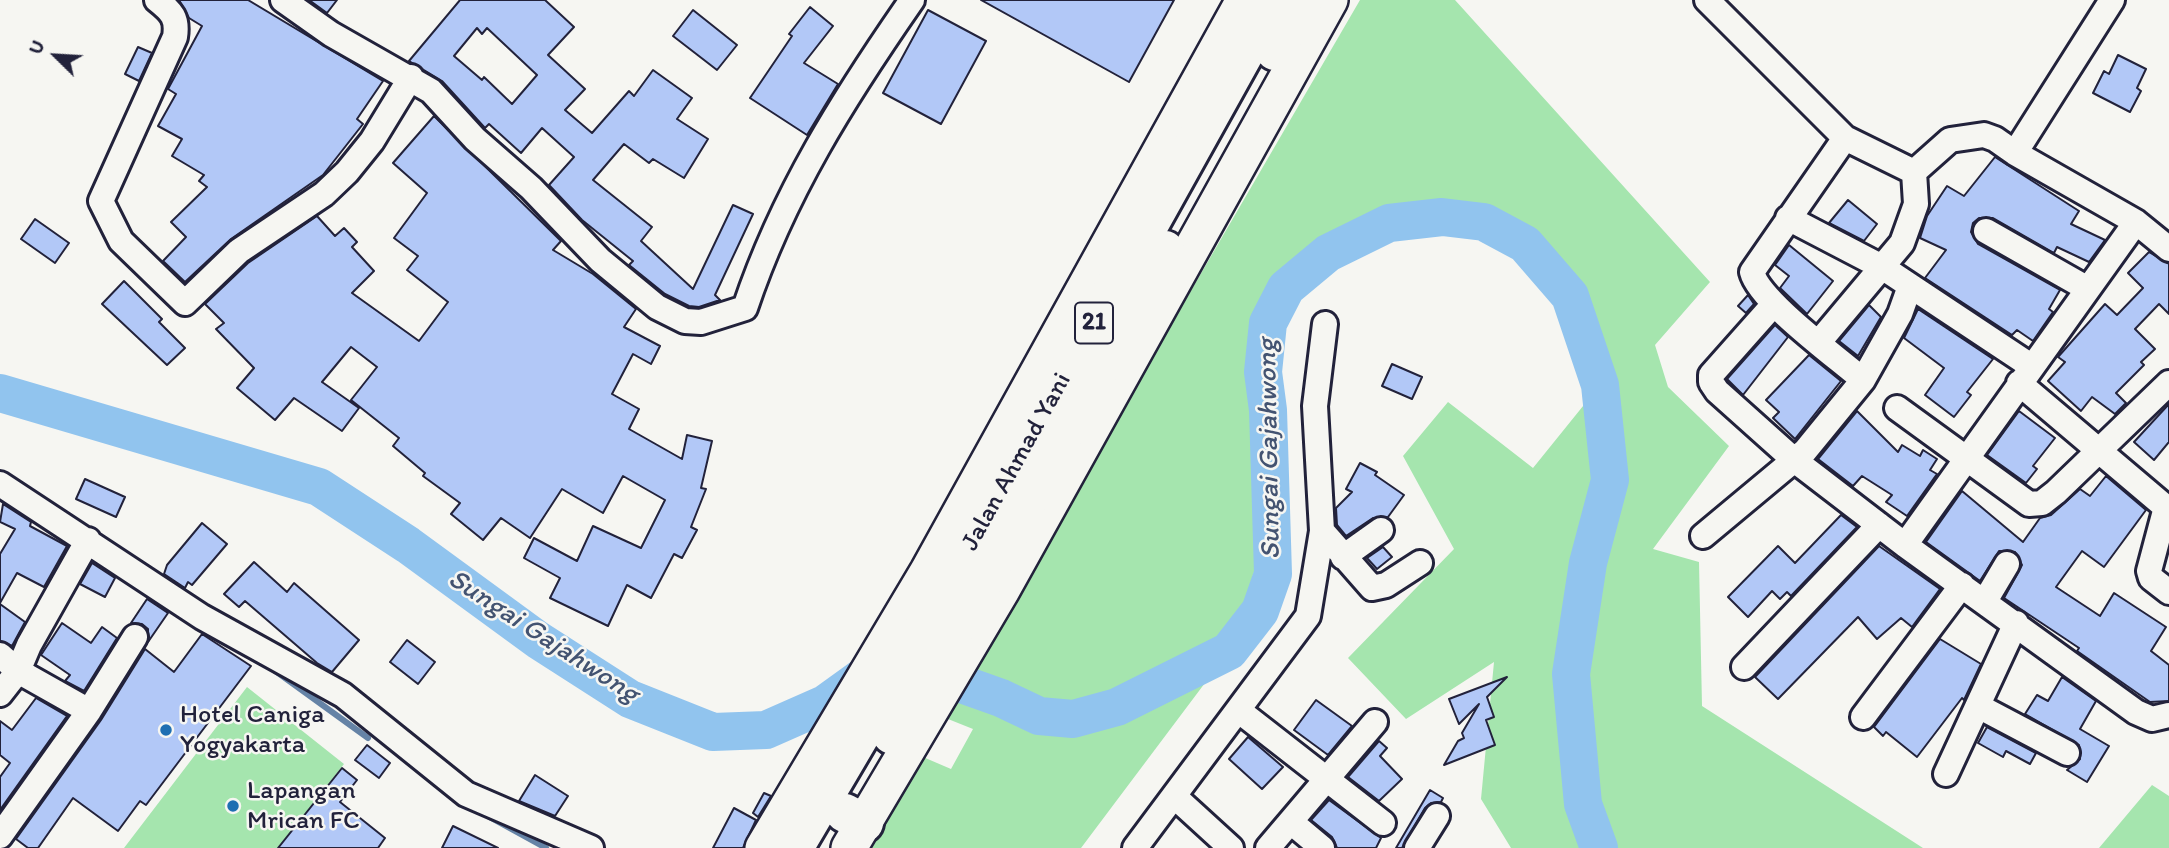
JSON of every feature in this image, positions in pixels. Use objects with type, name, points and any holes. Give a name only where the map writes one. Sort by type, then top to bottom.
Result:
[{"type":"highway","name":"Jalan Ahmad Yani","points":[[825,848],[858,766],[957,597],[1259,36],[1274,0]]},
{"type":"highway","name":"Jalan Ahmad Yani","points":[[1259,36],[1303,0]]},
{"type":"highway","name":"Jalan Ahmad Yani","points":[[794,848],[837,813]]},
{"type":"street","points":[[157,0],[173,13],[177,23],[175,37],[101,201],[121,241],[185,303],[239,251],[324,194],[347,172],[372,141],[411,77]]},
{"type":"street","points":[[283,0],[331,34],[411,77],[431,91],[482,146],[531,188],[620,278],[657,307],[685,321],[701,322],[745,308],[779,218],[867,65],[912,0]]},
{"type":"street","points":[[763,848],[837,813],[858,766],[957,597],[1259,36],[1330,0]]},
{"type":"street","points":[[1707,0],[1845,138],[1914,172]]},
{"type":"street","points":[[2015,153],[2112,0]]},
{"type":"street","points":[[1914,172],[1950,140],[1971,135],[1996,139],[2015,153],[2136,222],[2169,249]]},
{"type":"street","points":[[1845,138],[1752,272],[1757,286],[1774,304],[1863,380]]},
{"type":"street","points":[[1819,342],[1902,243],[1910,227],[1916,204],[1914,172]]},
{"type":"street","points":[[1788,218],[1882,267],[1910,286],[2025,374],[2098,451],[2167,508],[2149,571],[2151,578],[2169,592]]},
{"type":"street","points":[[1905,545],[2136,222]]},
{"type":"street","points":[[1986,231],[2088,289]]},
{"type":"street","points":[[1703,536],[1805,451],[1863,380],[1900,314],[1910,286]]},
{"type":"street","points":[[1774,304],[1711,375],[1711,382],[1733,407],[1793,459],[1905,545],[2136,712],[2152,719],[2169,715]]},
{"type":"street","points":[[1135,848],[1308,616],[1322,531],[1315,405],[1325,324]]},
{"type":"street","points":[[1897,408],[2029,504],[2035,505],[2056,492],[2169,383]]},
{"type":"street","points":[[0,485],[202,617],[343,695],[466,794],[592,848]]},
{"type":"street","points":[[1744,667],[1879,525]]},
{"type":"street","points":[[1343,557],[1381,530]]},
{"type":"street","points":[[1322,531],[1372,588],[1386,585],[1420,563]]},
{"type":"street","points":[[0,694],[9,663],[29,645],[88,540]]},
{"type":"street","points":[[1985,601],[2007,564]]},
{"type":"street","points":[[1863,717],[1962,585]]},
{"type":"street","points":[[1946,774],[2016,623]]},
{"type":"street","points":[[0,836],[89,711],[135,637]]},
{"type":"street","points":[[9,663],[89,711]]},
{"type":"street","points":[[1978,706],[2067,753]]},
{"type":"street","points":[[1238,710],[1383,823]]},
{"type":"street","points":[[1268,848],[1375,722]]},
{"type":"street","points":[[1174,796],[1231,848]]},
{"type":"street","points":[[1416,848],[1437,816]]},
{"type":"street","points":[[1291,822],[1322,848]]},
{"type":"green space","points":[[1360,0],[1455,0],[1710,282],[1655,345],[1668,387],[1729,446],[1653,549],[1699,562],[1702,706],[1923,848],[1511,848],[1481,799],[1494,662],[1406,719],[1348,658],[1454,549],[1403,456],[1448,402],[1533,468],[1600,385],[1525,244],[1441,217],[1389,223],[1268,323],[1263,372],[1268,410],[1273,512],[1229,651],[1081,848],[868,848],[923,757],[951,769],[973,729],[943,717]]},
{"type":"green space","name":"Lapangan Mrican FC","points":[[247,687],[344,764],[278,848],[124,848]]},
{"type":"green space","points":[[2152,785],[2169,796],[2169,848],[2099,848]]},
{"type":"building","points":[[179,0],[248,0],[383,81],[357,119],[363,124],[323,175],[231,239],[185,282],[163,261],[186,237],[171,222],[207,187],[199,181],[204,175],[172,156],[182,139],[158,126],[176,94],[168,89],[202,26],[189,18]]},
{"type":"building","points":[[309,0],[337,0],[327,13]]},
{"type":"building","points":[[460,0],[545,0],[574,27],[548,55],[585,89],[565,110],[592,133],[629,91],[634,96],[653,70],[692,98],[677,119],[708,139],[684,178],[653,159],[649,163],[624,144],[593,180],[652,227],[641,241],[693,289],[733,205],[753,214],[715,295],[720,300],[699,307],[689,306],[665,294],[629,265],[633,261],[582,220],[549,185],[574,157],[542,128],[521,153],[489,124],[485,128],[442,81],[409,61]],"holes":[[[477,28],[482,34],[487,28],[537,75],[512,104],[484,77],[482,80],[454,56]]]},
{"type":"building","points":[[981,0],[1174,0],[1129,82]]},
{"type":"building","points":[[810,7],[833,26],[804,63],[838,84],[807,135],[750,98],[792,36],[789,34]]},
{"type":"building","points":[[693,10],[737,45],[717,70],[673,36]]},
{"type":"building","points":[[928,10],[986,41],[941,124],[883,93]]},
{"type":"building","points":[[138,47],[152,53],[139,81],[125,74]]},
{"type":"building","points":[[2118,55],[2146,69],[2137,88],[2141,91],[2130,112],[2093,93],[2104,71],[2109,74]]},
{"type":"building","points":[[434,116],[561,241],[553,250],[593,274],[636,309],[624,327],[660,346],[651,364],[633,354],[612,394],[639,409],[629,429],[682,459],[687,435],[712,441],[701,488],[706,489],[691,527],[697,530],[682,558],[674,554],[651,598],[627,585],[608,626],[550,598],[560,578],[524,558],[534,538],[577,561],[593,526],[641,548],[665,500],[623,476],[603,513],[562,489],[530,538],[501,518],[483,540],[451,514],[460,503],[423,476],[425,473],[393,446],[399,438],[351,400],[377,367],[351,347],[322,382],[359,408],[342,431],[294,398],[275,420],[237,388],[254,368],[216,329],[224,323],[205,304],[248,263],[317,216],[335,236],[344,228],[357,242],[352,247],[374,271],[352,293],[419,341],[448,302],[407,270],[418,256],[394,238],[427,193],[393,163]]},
{"type":"building","points":[[1995,157],[2079,211],[2071,224],[2105,240],[2089,262],[2057,247],[2054,253],[1993,218],[1979,218],[1973,223],[1971,232],[1978,244],[2060,290],[2049,309],[2053,312],[2033,341],[2017,330],[2012,335],[1925,278],[1946,250],[1920,238],[1927,216],[1947,186],[1964,196]]},
{"type":"building","points":[[1848,200],[1877,224],[1864,241],[1829,223]]},
{"type":"building","points":[[35,219],[69,243],[55,263],[21,239]]},
{"type":"building","points":[[1789,245],[1833,281],[1807,314],[1780,288],[1789,276],[1775,265]]},
{"type":"building","points":[[2149,252],[2169,264],[2169,314],[2159,304],[2135,329],[2155,349],[2141,362],[2144,365],[2116,393],[2126,403],[2115,414],[2092,397],[2081,411],[2048,381],[2065,362],[2058,357],[2105,304],[2117,315],[2143,288],[2128,273]]},
{"type":"building","points":[[124,281],[162,319],[159,322],[185,348],[167,365],[102,304]]},
{"type":"building","points":[[1748,295],[1754,304],[1746,313],[1738,306]]},
{"type":"building","points":[[1869,305],[1881,317],[1858,356],[1839,341]]},
{"type":"building","points":[[1918,309],[1993,359],[1967,392],[1971,395],[1954,417],[1925,395],[1944,368],[1904,338]]},
{"type":"building","points":[[1775,325],[1788,337],[1743,395],[1727,379]]},
{"type":"building","points":[[1809,355],[1841,381],[1795,439],[1773,418],[1779,412],[1766,400]]},
{"type":"building","points":[[1392,364],[1422,377],[1412,399],[1382,386]]},
{"type":"building","points":[[2169,404],[2169,442],[2154,460],[2134,442]]},
{"type":"building","points":[[1857,411],[1898,452],[1902,445],[1920,456],[1923,450],[1937,459],[1930,470],[1937,474],[1907,516],[1886,502],[1892,495],[1862,476],[1853,486],[1818,459]]},
{"type":"building","points":[[2019,411],[2055,438],[2033,466],[2037,469],[2026,483],[1987,455]]},
{"type":"building","points":[[1360,463],[1377,472],[1375,475],[1404,495],[1388,517],[1373,518],[1346,536],[1337,525],[1336,508],[1352,492],[1346,489]]},
{"type":"building","points":[[2106,476],[2146,510],[2104,567],[2082,551],[2056,587],[2100,616],[2114,593],[2166,627],[2151,651],[2169,665],[2169,701],[2150,702],[2077,651],[2079,648],[2004,598],[2022,565],[2015,552],[1999,551],[1980,581],[1926,542],[1962,491],[2023,542],[2040,518],[2051,515],[2080,489],[2090,496]]},
{"type":"building","points":[[85,479],[125,497],[116,517],[76,499]]},
{"type":"building","points":[[3,504],[31,522],[30,526],[67,546],[44,587],[17,573],[0,603],[0,554],[15,529],[0,522]]},
{"type":"building","points":[[1841,515],[1857,527],[1791,596],[1787,592],[1780,599],[1772,591],[1748,617],[1728,597],[1778,546],[1795,563]]},
{"type":"building","points":[[202,523],[227,544],[192,585],[188,582],[185,588],[164,574],[167,565]]},
{"type":"building","points":[[1879,546],[1940,589],[1912,627],[1901,618],[1877,639],[1858,617],[1778,699],[1755,677]]},
{"type":"building","points":[[1383,547],[1392,557],[1377,569],[1367,558]]},
{"type":"building","points":[[254,562],[287,592],[294,583],[359,640],[332,672],[317,663],[245,601],[239,607],[224,594]]},
{"type":"building","points":[[92,563],[115,578],[105,597],[80,584]]},
{"type":"building","points":[[147,599],[168,613],[148,642],[148,629],[142,624],[131,623]]},
{"type":"building","points":[[0,604],[25,622],[12,646],[0,641]]},
{"type":"building","points":[[62,623],[91,643],[102,627],[117,638],[84,691],[65,681],[70,675],[41,655]]},
{"type":"building","points":[[202,634],[251,666],[146,805],[140,801],[118,831],[73,798],[38,848],[28,848],[16,839],[101,720],[145,649],[174,672]]},
{"type":"building","points":[[1940,639],[1981,664],[1964,700],[1962,698],[1917,757],[1886,732],[1883,736],[1874,727]]},
{"type":"building","points":[[407,640],[435,662],[418,684],[390,662]]},
{"type":"building","points":[[1507,677],[1487,697],[1494,717],[1486,720],[1495,745],[1444,765],[1458,741],[1464,738],[1462,733],[1479,704],[1459,724],[1449,699]]},
{"type":"building","points":[[2062,677],[2096,701],[2080,729],[2109,746],[2087,782],[2067,770],[2080,759],[2079,745],[2025,714],[2037,695],[2048,701]]},
{"type":"building","points":[[36,698],[67,716],[0,810],[0,777],[10,763],[0,755],[0,721],[12,730]]},
{"type":"building","points":[[1316,700],[1352,726],[1328,755],[1294,730]]},
{"type":"building","points":[[1987,727],[2036,753],[2030,764],[2006,751],[2003,757],[1978,743]]},
{"type":"building","points":[[1248,737],[1283,767],[1262,789],[1229,759]]},
{"type":"building","points":[[1379,741],[1387,748],[1380,756],[1402,779],[1379,801],[1348,777]]},
{"type":"building","points":[[367,745],[390,763],[379,778],[355,760]]},
{"type":"building","points":[[342,768],[357,780],[340,802],[385,838],[378,848],[278,848]]},
{"type":"building","points":[[535,775],[568,796],[555,816],[519,801]]},
{"type":"building","points":[[1430,790],[1443,798],[1441,802],[1431,803],[1425,808],[1402,848],[1396,848]]},
{"type":"building","points":[[764,793],[771,796],[758,817],[753,813]]},
{"type":"building","points":[[1329,800],[1381,838],[1376,848],[1337,848],[1332,837],[1311,820]]},
{"type":"building","points":[[734,808],[756,820],[743,848],[713,848]]},
{"type":"building","points":[[453,826],[498,848],[442,848]]},
{"type":"waterway","name":"Sungai Gajahwong","points":[[0,393],[319,487],[408,545],[538,640],[630,699],[713,732],[766,730],[825,704],[868,673],[911,666],[1001,698],[1039,716],[1073,719],[1117,707],[1229,651],[1260,611],[1273,574],[1268,410],[1263,372],[1268,323],[1286,288],[1328,253],[1389,223],[1442,217],[1484,222],[1525,244],[1570,296],[1600,385],[1610,480],[1588,563],[1571,674],[1583,804],[1599,848]]},
{"type":"waterway","points":[[274,670],[368,738]]},
{"type":"waterway","points":[[488,816],[546,848]]},
{"type":"place","name":"Hotel Caniga Yogyakarta","points":[[166,730]]},
{"type":"place","name":"Lapangan Mrican FC","points":[[233,806]]}]
